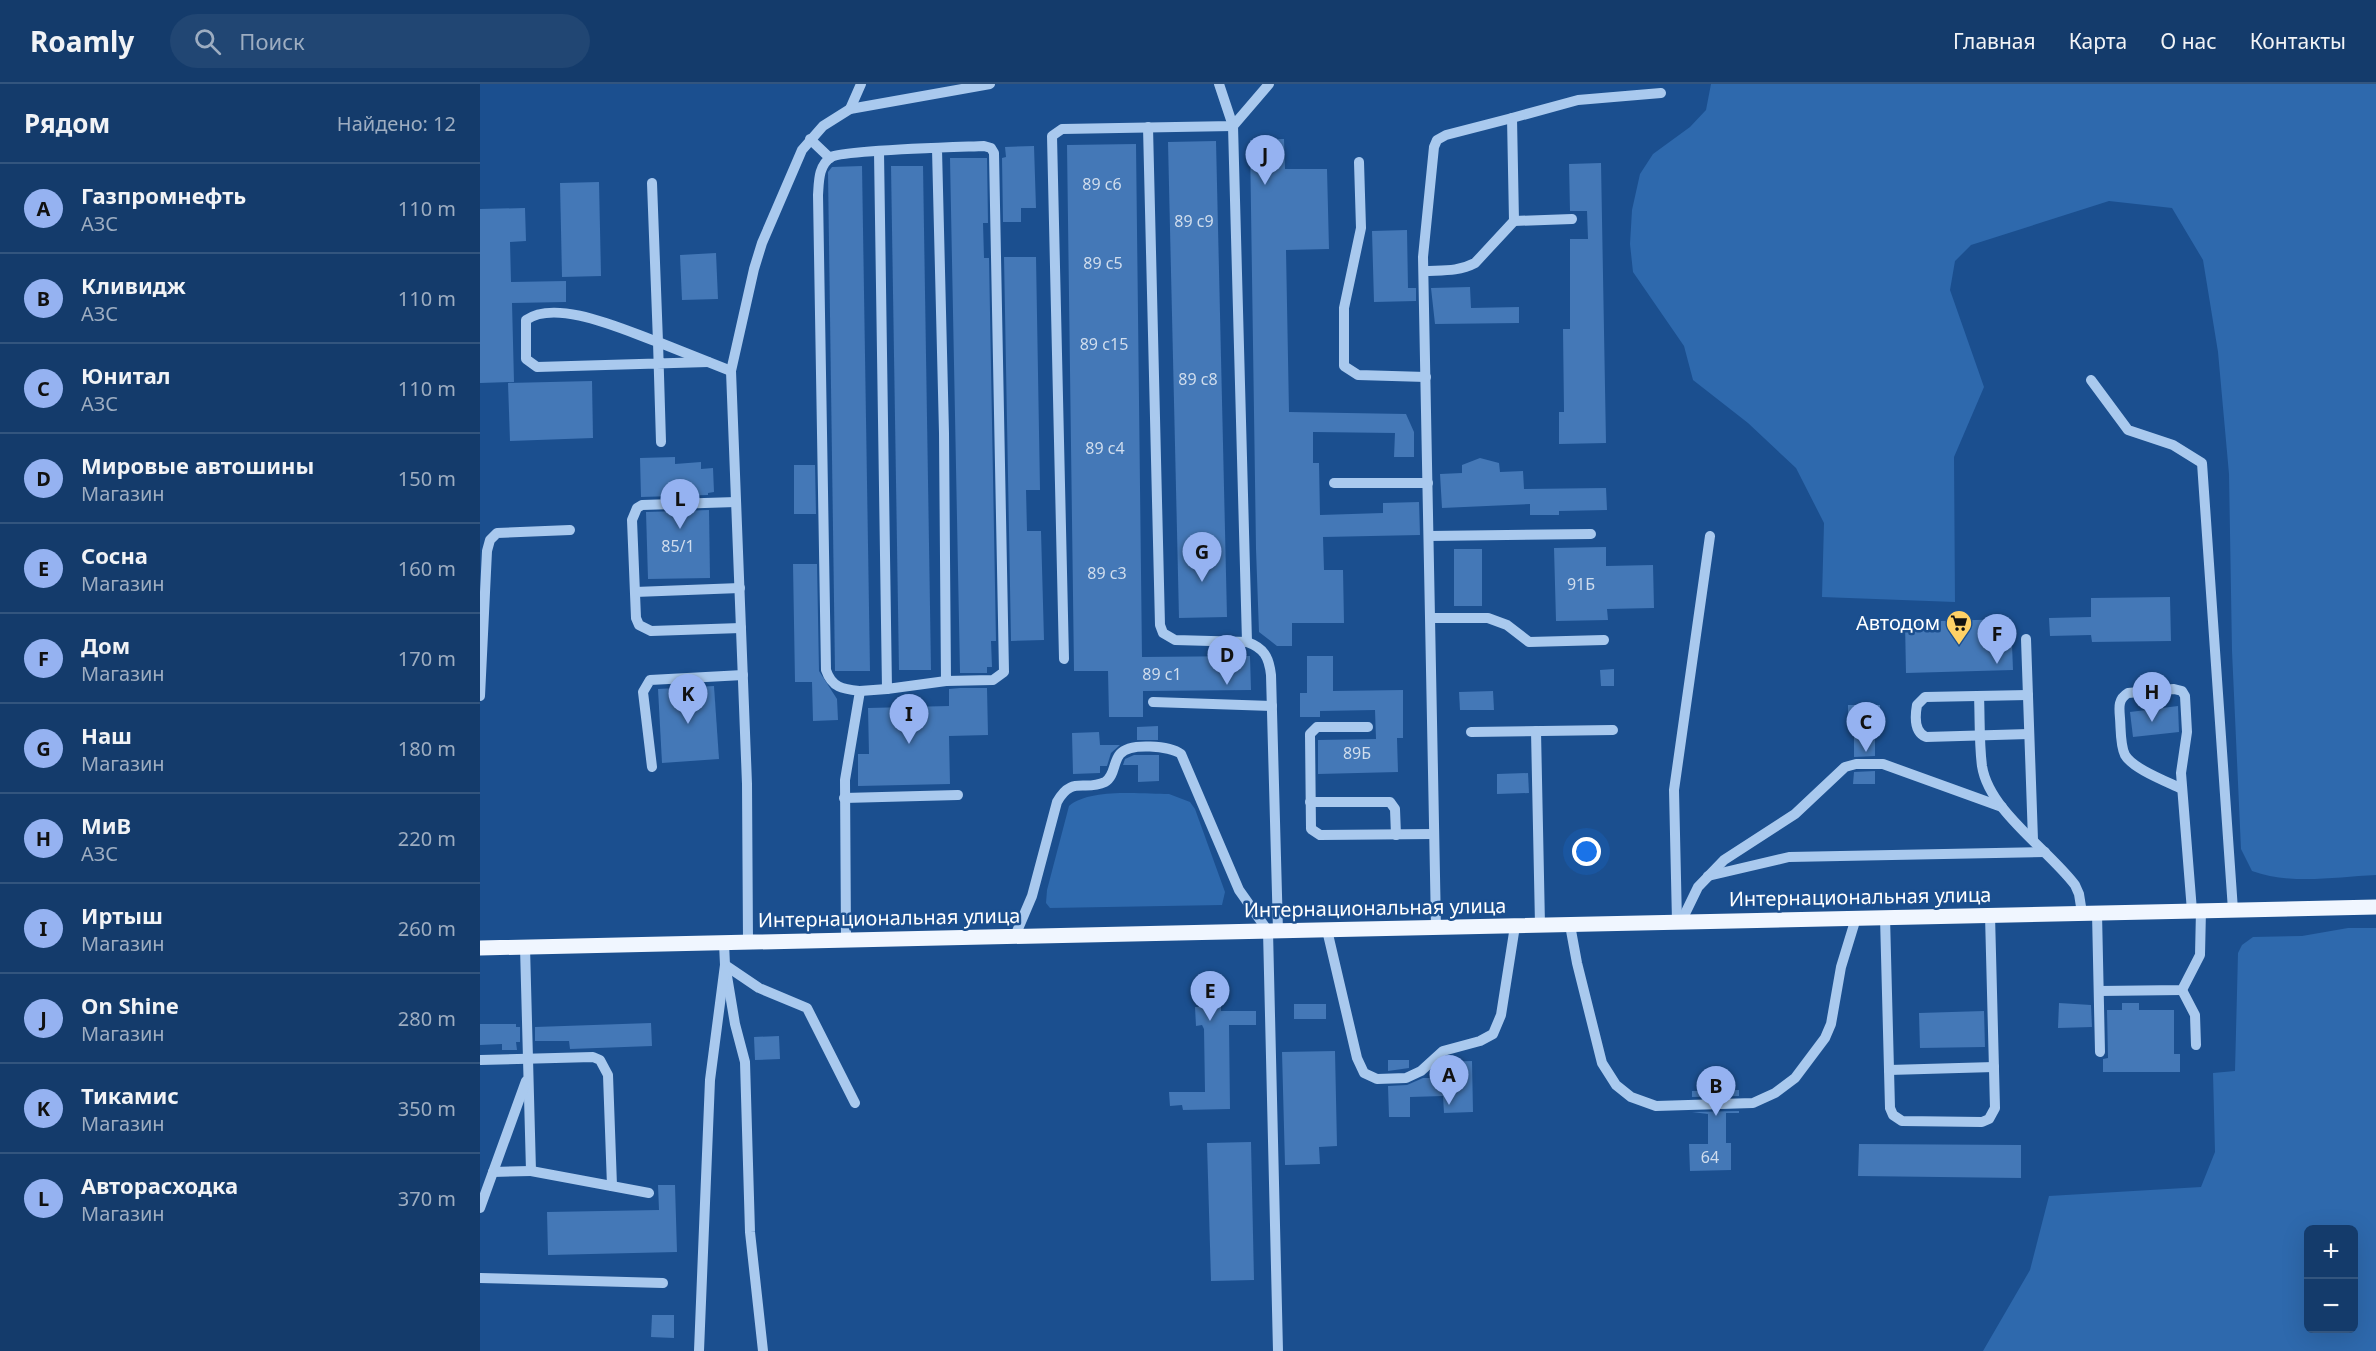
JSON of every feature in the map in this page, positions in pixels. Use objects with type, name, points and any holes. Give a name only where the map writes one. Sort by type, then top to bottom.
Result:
[{"type":"main road","name":"Интернациональная улица","points":[[480,948],[2197,910],[2376,909]]},
{"type":"lane","points":[[850,109],[861,84]]},
{"type":"lane","points":[[748,942],[747,784],[731,371],[762,243],[802,150],[823,126],[850,109],[990,84]]},
{"type":"lane","points":[[1219,84],[1233,126],[1246,642]]},
{"type":"lane","points":[[1064,659],[1050,142],[1056,131],[1062,129],[1233,126],[1269,84]]},
{"type":"lane","points":[[1436,927],[1424,271],[1434,147],[1437,140],[1446,135],[1578,100],[1661,93]]},
{"type":"lane","points":[[1424,271],[1456,270],[1475,263],[1514,221],[1512,118]]},
{"type":"lane","points":[[1148,127],[1160,625],[1163,633],[1175,640],[1246,642],[1259,646],[1270,663],[1278,1351]]},
{"type":"lane","points":[[810,139],[830,158]]},
{"type":"lane","points":[[984,146],[992,148],[994,153],[1005,664],[1004,672],[993,680],[946,681],[860,691],[841,689],[832,683],[826,670],[818,195],[821,172],[830,158],[839,155],[984,146]]},
{"type":"lane","points":[[937,149],[944,433],[946,681]]},
{"type":"lane","points":[[879,152],[887,689]]},
{"type":"lane","points":[[1359,162],[1361,228],[1344,308],[1344,366],[1358,375],[1426,377]]},
{"type":"lane","points":[[652,183],[661,442]]},
{"type":"lane","points":[[1514,221],[1572,219]]},
{"type":"lane","points":[[708,362],[537,367],[526,359],[524,327],[526,320],[533,315],[576,314],[658,342],[731,371]]},
{"type":"lane","points":[[2091,380],[2128,430],[2173,445],[2202,463],[2233,910]]},
{"type":"lane","points":[[1334,483],[1428,483]]},
{"type":"lane","points":[[736,502],[642,504],[637,508],[632,520],[636,618],[644,628],[651,631],[741,628]]},
{"type":"lane","points":[[480,696],[487,551],[490,540],[497,533],[570,530]]},
{"type":"lane","points":[[1429,536],[1591,534]]},
{"type":"lane","points":[[1679,922],[1674,790],[1710,536]]},
{"type":"lane","points":[[635,592],[740,588]]},
{"type":"lane","points":[[1431,618],[1488,618],[1507,625],[1529,642],[1604,640]]},
{"type":"lane","points":[[2026,639],[2033,840]]},
{"type":"lane","points":[[652,767],[643,692],[650,680],[743,675]]},
{"type":"lane","points":[[2182,789],[2134,765],[2126,758],[2122,748],[2119,704],[2122,696],[2128,693],[2174,689],[2182,691],[2187,718],[2181,762],[2182,789],[2197,910],[2200,955],[2182,990]]},
{"type":"lane","points":[[846,939],[844,798],[847,754],[860,691]]},
{"type":"lane","points":[[2028,695],[1925,697],[1919,700],[1916,710],[1917,726],[1922,735],[2029,734]]},
{"type":"lane","points":[[1979,696],[1982,767],[2002,807],[2074,885],[2090,913],[2099,991],[2100,1052]]},
{"type":"lane","points":[[1154,702],[1272,706]]},
{"type":"lane","points":[[1368,727],[1313,729],[1309,740],[1311,829],[1320,835],[1434,834]]},
{"type":"lane","points":[[1471,732],[1613,730]]},
{"type":"lane","points":[[1536,731],[1540,926]]},
{"type":"lane","points":[[1015,936],[1032,896],[1057,802],[1063,791],[1072,785],[1102,783],[1108,780],[1120,754],[1126,749],[1166,746],[1174,749],[1186,761],[1239,890],[1273,931]]},
{"type":"lane","points":[[1679,922],[1698,887],[1724,860],[1794,814],[1845,767],[1856,764],[1883,764],[2002,807]]},
{"type":"lane","points":[[844,798],[958,795]]},
{"type":"lane","points":[[1310,802],[1390,802],[1395,809],[1396,835]]},
{"type":"lane","points":[[1707,876],[1789,857],[2045,852]]},
{"type":"lane","points":[[1885,917],[1890,1108],[1896,1118],[1902,1121],[1982,1122],[1989,1119],[1995,1108],[1990,915]]},
{"type":"lane","points":[[1570,925],[1602,1063],[1616,1085],[1631,1097],[1656,1106],[1753,1103],[1775,1093],[1795,1078],[1825,1038],[1831,1024],[1841,967],[1856,918]]},
{"type":"lane","points":[[1327,930],[1357,1058],[1364,1072],[1377,1079],[1406,1078],[1421,1071],[1443,1051],[1480,1041],[1493,1034],[1501,1015],[1515,926]]},
{"type":"lane","points":[[724,943],[725,966],[735,1024],[745,1062],[750,1232],[763,1351]]},
{"type":"lane","points":[[525,947],[531,1171]]},
{"type":"lane","points":[[725,966],[759,988],[807,1008],[855,1104]]},
{"type":"lane","points":[[699,1351],[710,1080],[725,966]]},
{"type":"lane","points":[[2099,991],[2182,990]]},
{"type":"lane","points":[[2182,990],[2195,1015],[2196,1045]]},
{"type":"lane","points":[[480,1060],[593,1057],[600,1060],[606,1067],[612,1186]]},
{"type":"lane","points":[[1889,1070],[1994,1067]]},
{"type":"lane","points":[[480,1208],[528,1075]]},
{"type":"lane","points":[[493,1172],[531,1171],[649,1193]]},
{"type":"lane","points":[[480,1278],[663,1283]]},
{"type":"shaded area","points":[[1711,84],[2376,84],[2376,875],[2313,879],[2282,878],[2252,871],[2241,849],[2232,651],[2229,474],[2218,352],[2203,260],[2172,208],[2109,201],[1971,245],[1955,261],[1950,290],[1984,387],[1954,457],[1955,602],[1822,597],[1824,523],[1796,468],[1748,423],[1693,380],[1684,346],[1633,272],[1630,244],[1632,210],[1640,174],[1653,154],[1690,127],[1706,110]]},
{"type":"shaded area","points":[[1103,794],[1169,794],[1190,802],[1195,809],[1225,892],[1222,905],[1050,908],[1046,903],[1047,890],[1069,806],[1078,800]]},
{"type":"shaded area","points":[[2348,928],[2376,928],[2376,1351],[1983,1351],[2030,1270],[2049,1196],[2201,1187],[2215,1152],[2213,1073],[2235,1071],[2238,953],[2242,945],[2253,937],[2302,936]]},
{"type":"building","points":[[1284,139],[1285,169],[1327,169],[1329,249],[1286,250],[1289,412],[1406,414],[1414,432],[1414,457],[1394,457],[1395,433],[1313,432],[1313,463],[1319,463],[1320,515],[1383,513],[1383,503],[1419,502],[1420,535],[1323,537],[1324,570],[1343,570],[1344,623],[1292,623],[1292,646],[1277,646],[1259,632],[1256,549],[1250,140]]},
{"type":"building","points":[[1216,141],[1227,617],[1179,618],[1168,142]]},
{"type":"building","points":[[1136,144],[1142,657],[1250,656],[1251,690],[1143,691],[1143,717],[1109,717],[1108,671],[1074,671],[1067,145]]},
{"type":"building","points":[[1034,146],[1036,208],[1021,208],[1021,222],[1003,222],[1002,158],[1006,157],[1005,147]]},
{"type":"building","points":[[950,158],[987,158],[988,223],[983,223],[984,258],[989,258],[996,641],[991,641],[992,667],[987,667],[987,673],[960,673]]},
{"type":"building","points":[[1601,163],[1606,443],[1559,444],[1559,412],[1564,412],[1563,329],[1570,329],[1570,239],[1588,239],[1587,211],[1570,211],[1569,164]]},
{"type":"building","points":[[862,166],[870,671],[835,671],[828,172],[832,167]]},
{"type":"building","points":[[891,166],[923,166],[931,670],[899,670]]},
{"type":"building","points":[[599,182],[601,276],[562,277],[560,183]]},
{"type":"building","points":[[525,208],[526,241],[510,242],[511,282],[566,281],[566,302],[512,303],[514,382],[480,383],[480,209]]},
{"type":"building","points":[[1407,230],[1408,288],[1416,288],[1416,301],[1374,302],[1372,231]]},
{"type":"building","points":[[716,253],[718,299],[682,300],[680,255]]},
{"type":"building","points":[[1004,257],[1036,257],[1040,490],[1026,490],[1027,531],[1041,531],[1044,640],[1011,641]]},
{"type":"building","points":[[1470,287],[1471,308],[1519,307],[1519,323],[1435,324],[1431,288]]},
{"type":"building","points":[[592,381],[593,438],[510,441],[508,383]]},
{"type":"building","points":[[675,457],[675,464],[701,462],[701,469],[713,468],[714,492],[708,495],[641,497],[640,458]]},
{"type":"building","points":[[1480,458],[1499,463],[1500,472],[1523,471],[1524,489],[1606,488],[1607,510],[1559,511],[1559,515],[1530,515],[1530,504],[1442,508],[1440,474],[1462,473],[1462,465]]},
{"type":"building","points":[[794,465],[815,465],[816,514],[794,514]]},
{"type":"building","points":[[709,510],[710,578],[648,579],[646,512]]},
{"type":"building","points":[[1606,547],[1606,566],[1653,565],[1654,608],[1607,609],[1608,620],[1556,621],[1554,548]]},
{"type":"building","points":[[1454,549],[1482,549],[1482,606],[1454,606]]},
{"type":"building","points":[[793,564],[817,564],[819,671],[837,699],[838,720],[813,721],[812,682],[795,682]]},
{"type":"building","points":[[2170,597],[2171,641],[2092,642],[2091,635],[2050,636],[2049,618],[2091,617],[2091,598]]},
{"type":"building","name":"Автодом","points":[[2011,619],[2013,670],[1906,673],[1905,622]]},
{"type":"building","points":[[1307,656],[1333,656],[1333,691],[1403,690],[1403,738],[1397,738],[1398,772],[1318,774],[1318,740],[1376,739],[1375,710],[1320,711],[1320,717],[1300,717],[1300,693],[1307,693]]},
{"type":"building","points":[[1614,669],[1614,686],[1601,686],[1600,670]]},
{"type":"building","points":[[714,686],[719,759],[662,763],[658,689]]},
{"type":"building","points":[[987,688],[988,735],[949,736],[950,784],[858,786],[858,754],[869,754],[868,708],[949,706],[949,689]]},
{"type":"building","points":[[1493,691],[1494,710],[1460,710],[1459,692]]},
{"type":"building","points":[[1848,705],[1880,705],[1880,726],[1875,726],[1875,756],[1854,757],[1854,726],[1848,726]]},
{"type":"building","points":[[2178,706],[2179,732],[2133,737],[2130,712]]},
{"type":"building","points":[[1158,726],[1158,740],[1137,740],[1137,727]]},
{"type":"building","points":[[1099,732],[1100,745],[1120,745],[1111,753],[1107,766],[1100,766],[1100,773],[1073,774],[1072,733]]},
{"type":"building","points":[[1134,755],[1159,755],[1159,781],[1138,782],[1138,765],[1123,765],[1125,759]]},
{"type":"building","points":[[1875,771],[1875,784],[1853,784],[1854,772]]},
{"type":"building","points":[[1528,773],[1529,793],[1497,794],[1497,774]]},
{"type":"building","points":[[2059,1003],[2091,1005],[2092,1027],[2058,1028]]},
{"type":"building","points":[[2122,1003],[2139,1003],[2139,1010],[2174,1010],[2174,1054],[2180,1054],[2180,1072],[2103,1072],[2103,1059],[2108,1058],[2107,1010],[2122,1010]]},
{"type":"building","points":[[1294,1004],[1326,1004],[1326,1019],[1294,1019]]},
{"type":"building","points":[[1205,1005],[1221,1005],[1221,1011],[1256,1011],[1256,1025],[1229,1025],[1230,1109],[1183,1110],[1182,1105],[1170,1106],[1169,1092],[1205,1092],[1204,1029],[1202,1025],[1196,1026],[1195,1007],[1205,1007]]},
{"type":"building","points":[[1984,1011],[1985,1047],[1920,1048],[1919,1013]]},
{"type":"building","points":[[651,1023],[652,1046],[570,1049],[569,1041],[535,1041],[535,1027]]},
{"type":"building","points":[[480,1024],[516,1024],[516,1027],[520,1027],[520,1042],[516,1042],[517,1050],[502,1050],[502,1044],[480,1045]]},
{"type":"building","points":[[779,1036],[780,1059],[755,1060],[754,1037]]},
{"type":"building","points":[[1335,1051],[1337,1146],[1319,1147],[1320,1164],[1285,1165],[1282,1052]]},
{"type":"building","points":[[1388,1060],[1409,1060],[1409,1068],[1388,1071]]},
{"type":"building","points":[[1472,1061],[1473,1112],[1444,1113],[1443,1096],[1410,1097],[1410,1117],[1389,1117],[1388,1086],[1407,1085],[1423,1078],[1443,1078],[1443,1062]]},
{"type":"building","points":[[1739,1090],[1739,1096],[1692,1097],[1692,1091]]},
{"type":"building","points":[[1739,1111],[1739,1113],[1726,1113],[1726,1143],[1731,1143],[1731,1170],[1690,1171],[1689,1144],[1708,1144],[1708,1114],[1692,1112]]},
{"type":"building","points":[[1251,1142],[1254,1280],[1211,1281],[1207,1143]]},
{"type":"building","points":[[1859,1144],[2021,1145],[2021,1178],[1858,1176]]},
{"type":"building","points":[[658,1185],[675,1185],[677,1252],[548,1255],[547,1212],[659,1210]]},
{"type":"building","points":[[652,1315],[674,1315],[674,1338],[651,1337]]},
{"type":"place","name":"On Shine","points":[[1265,185]]},
{"type":"place","name":"Авторасходка","points":[[680,529]]},
{"type":"place","name":"Наш","points":[[1202,582]]},
{"type":"place","name":"Автодом","points":[[1959,646]]},
{"type":"place","name":"Дом","points":[[1997,664]]},
{"type":"place","name":"Мировые автошины","points":[[1227,685]]},
{"type":"place","name":"МиВ","points":[[2152,722]]},
{"type":"place","name":"Тикамис","points":[[688,724]]},
{"type":"place","name":"Иртыш","points":[[909,744]]},
{"type":"place","name":"Юнитал","points":[[1866,752]]},
{"type":"place","name":"Сосна","points":[[1210,1021]]},
{"type":"place","name":"Газпромнефть","points":[[1449,1105]]},
{"type":"place","name":"Кливидж","points":[[1716,1116]]}]
